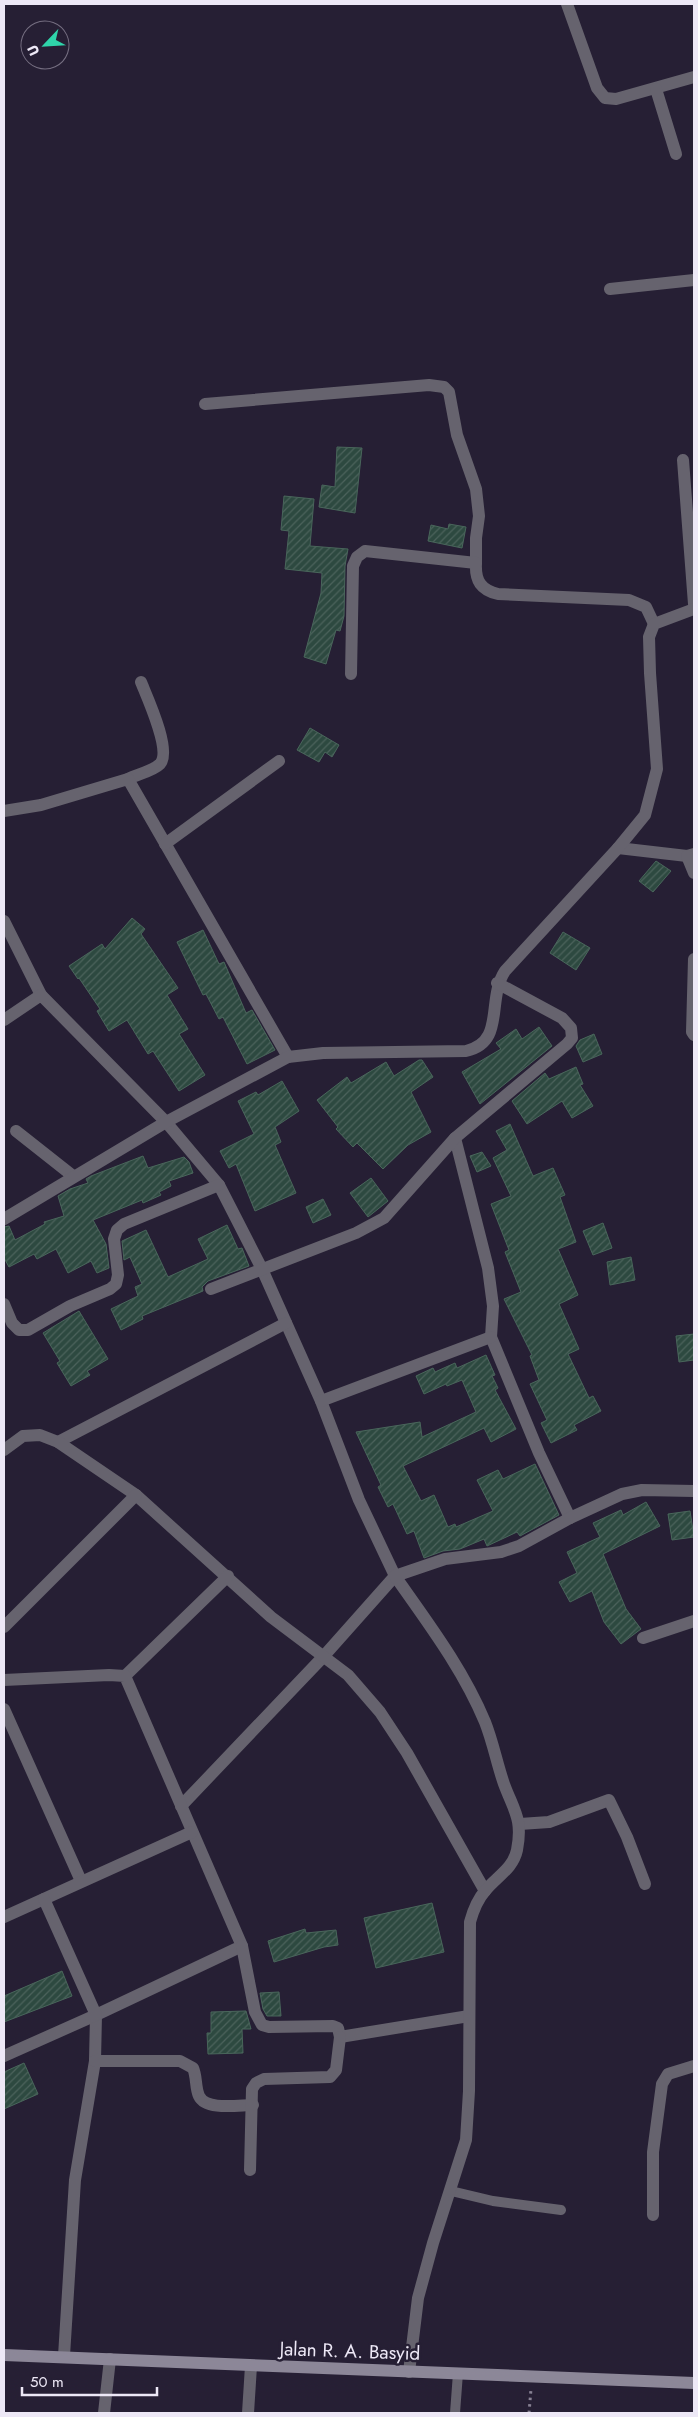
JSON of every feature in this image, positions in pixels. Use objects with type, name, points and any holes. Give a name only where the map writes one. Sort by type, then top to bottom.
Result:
[{"type":"main road","name":"Jalan R. A. Basyid","points":[[4,2355],[694,2383]]},
{"type":"street","points":[[566,4],[597,88],[602,95],[610,99],[616,99],[694,77]]},
{"type":"street","points":[[656,89],[676,154]]},
{"type":"street","points":[[610,289],[694,280]]},
{"type":"street","points":[[4,1219],[166,1122],[288,1058],[323,1053],[416,1052],[478,1048],[486,1041],[491,1032],[498,983],[505,971],[618,848],[645,815],[657,769],[650,673],[650,637],[654,624],[646,608],[629,600],[514,595],[488,592],[480,584],[475,576],[476,538],[479,516],[476,489],[457,435],[449,392],[444,387],[429,385],[205,404]]},
{"type":"street","points":[[683,460],[694,604]]},
{"type":"street","points":[[351,674],[352,572],[357,556],[371,550],[415,558],[476,564]]},
{"type":"street","points":[[654,624],[694,609]]},
{"type":"street","points":[[4,811],[41,805],[128,779],[161,763],[163,758],[162,739],[141,682]]},
{"type":"street","points":[[165,844],[279,761]]},
{"type":"street","points":[[128,779],[288,1058]]},
{"type":"street","points":[[618,848],[690,855],[694,873]]},
{"type":"street","points":[[4,921],[41,995],[166,1122],[219,1185],[262,1269],[321,1401],[359,1500],[395,1576],[447,1650],[475,1701],[485,1723],[504,1784],[520,1824],[517,1852],[511,1864],[485,1891],[474,1908],[468,1934],[469,2092],[466,2140],[451,2191],[432,2243],[418,2298],[409,2372]]},
{"type":"street","points":[[694,959],[692,1032],[694,1035]]},
{"type":"street","points":[[211,1289],[356,1233],[384,1218],[455,1138],[572,1038],[571,1028],[562,1018],[498,983]]},
{"type":"street","points":[[4,1020],[41,995]]},
{"type":"street","points":[[16,1131],[73,1176]]},
{"type":"street","points":[[455,1138],[488,1268],[493,1306],[491,1336],[539,1453],[570,1518]]},
{"type":"street","points":[[4,1304],[12,1323],[18,1330],[28,1330],[70,1306],[110,1289],[116,1284],[118,1275],[114,1239],[116,1230],[124,1224],[219,1185]]},
{"type":"street","points":[[58,1442],[286,1323]]},
{"type":"street","points":[[321,1401],[491,1336]]},
{"type":"street","points":[[4,1450],[23,1436],[40,1435],[58,1442],[136,1495],[228,1576],[271,1617],[348,1676],[380,1712],[407,1753],[485,1891]]},
{"type":"street","points":[[181,1806],[323,1657],[395,1576],[445,1559],[501,1552],[520,1546],[570,1518],[622,1494],[642,1490],[694,1491]]},
{"type":"street","points":[[4,1627],[136,1495]]},
{"type":"street","points":[[4,1680],[108,1675],[125,1676],[228,1576]]},
{"type":"street","points":[[643,1638],[694,1621]]},
{"type":"street","points":[[125,1676],[242,1946],[255,2012],[262,2025],[269,2027],[333,2026],[338,2028],[340,2037],[334,2074],[326,2078],[264,2079],[256,2083],[252,2089],[250,2170]]},
{"type":"street","points":[[4,1709],[81,1881]]},
{"type":"street","points":[[520,1824],[549,1822],[609,1800],[627,1837],[645,1884]]},
{"type":"street","points":[[5,1912],[44,1899],[192,1832]]},
{"type":"street","points":[[44,1899],[96,2015],[95,2061],[75,2180],[64,2356]]},
{"type":"street","points":[[4,2056],[242,1946]]},
{"type":"street","points":[[340,2037],[469,2016]]},
{"type":"street","points":[[95,2061],[180,2061],[193,2068],[199,2096],[204,2101],[210,2104],[253,2105]]},
{"type":"street","points":[[653,2215],[653,2152],[662,2084],[668,2074],[694,2066]]},
{"type":"street","points":[[104,2413],[110,2359]]},
{"type":"street","points":[[248,2413],[251,2366]]},
{"type":"lane","points":[[451,2191],[493,2201],[561,2210]]},
{"type":"lane","points":[[455,2413],[458,2373]]},
{"type":"path","points":[[529,2413],[531,2376]]},
{"type":"building","points":[[337,447],[362,448],[355,513],[319,507],[322,485],[335,487]]},
{"type":"building","points":[[284,496],[314,499],[310,546],[348,549],[345,566],[344,616],[340,631],[336,630],[326,664],[304,657],[321,593],[322,573],[285,569],[289,531],[281,530]]},
{"type":"building","points":[[449,524],[466,527],[462,548],[428,541],[431,525],[448,529]]},
{"type":"building","points":[[310,728],[339,745],[332,757],[325,752],[319,762],[297,750]]},
{"type":"building","points":[[656,861],[671,871],[653,892],[639,881]]},
{"type":"building","points":[[132,918],[145,929],[141,934],[178,988],[167,995],[188,1029],[179,1034],[205,1075],[179,1091],[153,1051],[148,1054],[127,1020],[109,1031],[97,1011],[100,1009],[69,966],[102,944],[105,949]]},
{"type":"building","points":[[203,930],[219,964],[224,962],[246,1013],[252,1010],[275,1050],[247,1064],[223,1017],[219,1019],[206,994],[203,995],[177,942]]},
{"type":"building","points":[[563,932],[590,948],[576,970],[550,953]]},
{"type":"building","points":[[539,1027],[552,1046],[480,1104],[462,1072],[501,1049],[496,1043],[516,1029],[522,1039]]},
{"type":"building","points":[[594,1034],[602,1054],[583,1062],[576,1046],[580,1040]]},
{"type":"building","points":[[422,1060],[433,1077],[411,1092],[431,1132],[408,1145],[383,1169],[357,1143],[353,1147],[336,1129],[338,1127],[317,1100],[347,1077],[351,1083],[386,1062],[394,1076]]},
{"type":"building","points":[[576,1067],[583,1084],[580,1085],[593,1106],[572,1118],[562,1101],[527,1124],[512,1101],[545,1073],[549,1079]]},
{"type":"building","points":[[282,1081],[299,1111],[275,1127],[281,1142],[275,1145],[296,1193],[255,1211],[236,1164],[229,1168],[220,1151],[254,1134],[238,1101],[256,1092],[258,1095]]},
{"type":"building","points":[[510,1124],[533,1176],[553,1168],[565,1195],[560,1197],[576,1242],[558,1249],[578,1295],[559,1304],[579,1349],[568,1354],[589,1398],[593,1396],[601,1411],[574,1425],[577,1430],[551,1443],[541,1423],[547,1420],[530,1384],[539,1380],[530,1356],[532,1355],[504,1299],[521,1292],[505,1252],[509,1250],[491,1204],[511,1196],[493,1158],[507,1150],[496,1131]]},
{"type":"building","points":[[482,1152],[491,1166],[477,1172],[470,1156]]},
{"type":"building","points":[[143,1156],[148,1168],[184,1157],[189,1162],[193,1173],[169,1181],[171,1186],[159,1192],[161,1195],[143,1203],[142,1200],[93,1220],[106,1244],[109,1268],[97,1273],[91,1261],[68,1273],[56,1249],[37,1259],[34,1254],[9,1267],[4,1258],[4,1227],[9,1226],[15,1240],[45,1224],[44,1222],[64,1216],[58,1196],[70,1189],[88,1183],[86,1179],[91,1176]]},
{"type":"building","points":[[371,1178],[388,1201],[368,1217],[350,1193]]},
{"type":"building","points":[[323,1199],[331,1215],[313,1223],[306,1207]]},
{"type":"building","points":[[603,1223],[612,1248],[593,1255],[583,1231]]},
{"type":"building","points":[[227,1225],[238,1249],[242,1248],[249,1266],[208,1281],[202,1287],[203,1291],[142,1316],[143,1319],[121,1330],[111,1309],[138,1296],[135,1287],[142,1284],[130,1257],[124,1260],[122,1241],[146,1230],[168,1277],[208,1259],[198,1239]]},
{"type":"building","points":[[631,1257],[635,1280],[610,1285],[607,1262]]},
{"type":"building","points":[[79,1311],[108,1359],[87,1371],[90,1375],[71,1386],[57,1363],[60,1361],[43,1333]]},
{"type":"building","points":[[694,1334],[694,1360],[679,1362],[676,1336]]},
{"type":"building","points":[[486,1355],[495,1375],[492,1376],[498,1388],[495,1390],[516,1429],[491,1442],[484,1428],[403,1466],[421,1501],[434,1495],[448,1527],[455,1524],[456,1527],[493,1511],[477,1480],[498,1470],[503,1479],[535,1464],[559,1515],[520,1536],[517,1532],[487,1546],[484,1539],[460,1549],[443,1551],[424,1558],[414,1531],[407,1534],[393,1504],[388,1507],[378,1487],[381,1485],[356,1432],[420,1422],[422,1437],[476,1412],[462,1380],[447,1386],[446,1384],[424,1394],[416,1376],[433,1368],[435,1372],[455,1363],[457,1368]]},
{"type":"building","points":[[646,1502],[660,1526],[603,1554],[626,1609],[641,1629],[621,1644],[604,1622],[592,1591],[570,1602],[559,1582],[577,1573],[567,1552],[600,1537],[593,1523],[621,1510],[623,1515]]},
{"type":"building","points":[[690,1511],[694,1537],[672,1540],[668,1514]]},
{"type":"building","points":[[432,1903],[444,1952],[376,1968],[364,1918]]},
{"type":"building","points":[[305,1929],[306,1933],[336,1930],[338,1945],[324,1947],[274,1962],[268,1941]]},
{"type":"building","points":[[62,1971],[72,1996],[4,2022],[4,1996]]},
{"type":"building","points":[[279,1992],[281,2016],[267,2016],[263,2009],[260,1993]]},
{"type":"building","points":[[246,2011],[251,2029],[242,2029],[243,2053],[208,2054],[207,2033],[211,2033],[211,2012]]},
{"type":"building","points":[[24,2063],[38,2094],[4,2109],[4,2072]]}]
